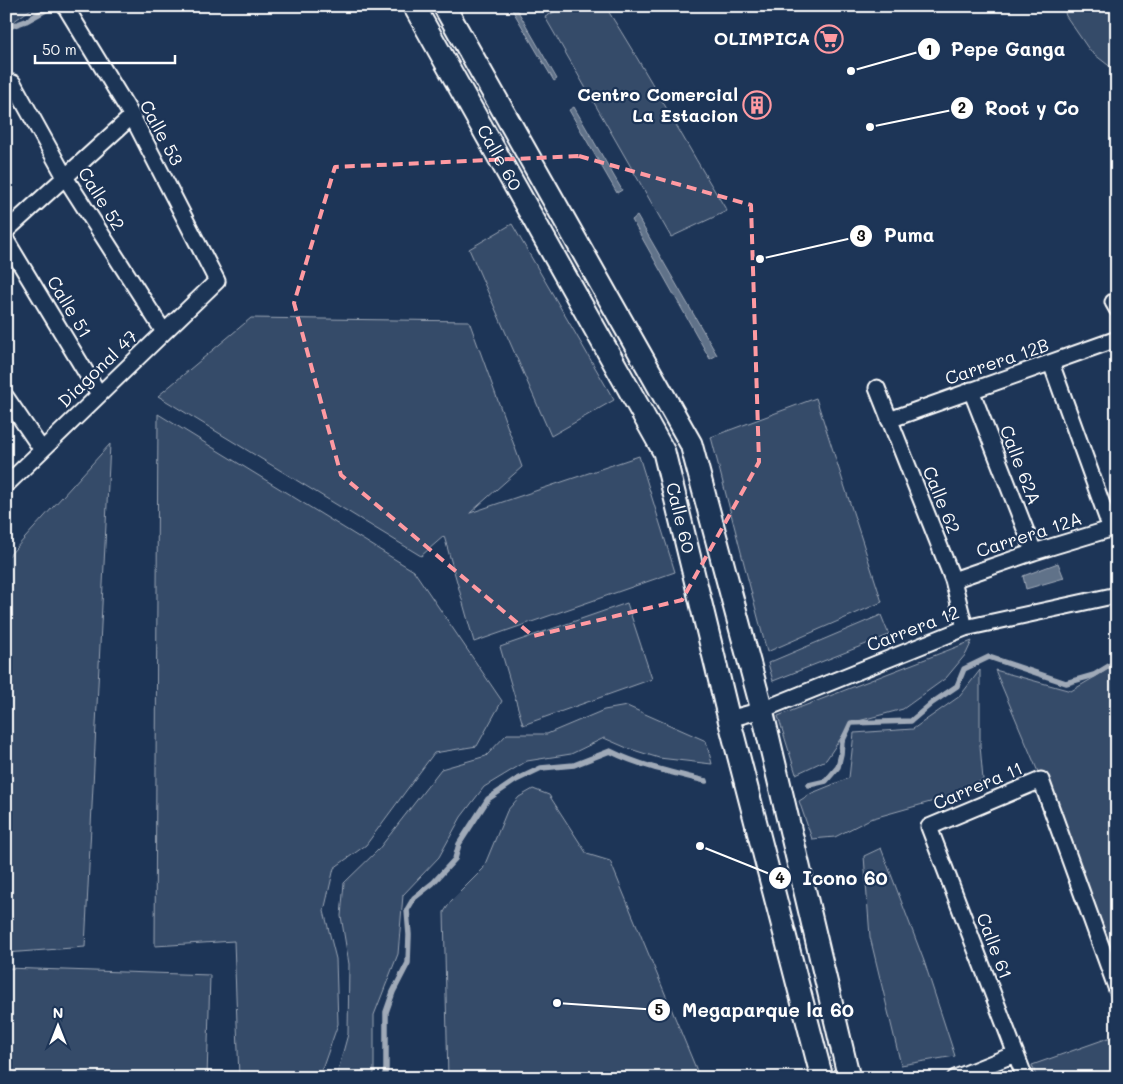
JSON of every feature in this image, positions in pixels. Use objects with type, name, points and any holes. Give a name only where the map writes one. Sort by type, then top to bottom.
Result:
[{"type":"main road","name":"Calle 60","points":[[414,6],[664,452],[729,719],[822,1078]]},
{"type":"main road","name":"Calle 60","points":[[444,6],[691,444],[762,710],[849,1078]]},
{"type":"street","name":"Calle 53","points":[[65,6],[132,116],[217,281]]},
{"type":"street","name":"Calle 52","points":[[13,83],[65,177],[164,332]]},
{"type":"street","points":[[6,231],[132,116]]},
{"type":"street","name":"Calle 51","points":[[6,240],[99,394]]},
{"type":"street","name":"Diagonal 47","points":[[6,485],[217,281]]},
{"type":"street","name":"Carrera 12B","points":[[889,420],[1117,339]]},
{"type":"street","points":[[1051,363],[1114,528]]},
{"type":"street","name":"Calle 62","points":[[877,388],[953,580],[965,628]]},
{"type":"street","name":"Calle 62A","points":[[971,390],[1034,552]]},
{"type":"street","points":[[6,397],[42,450]]},
{"type":"street","name":"Carrera 12A","points":[[953,580],[1034,552],[1114,528]]},
{"type":"street","name":"Carrera 12","points":[[729,719],[762,710],[965,628],[1117,595]]},
{"type":"street","name":"Carrera 11","points":[[929,828],[1041,780],[1117,990]]},
{"type":"street","name":"Calle 61","points":[[929,828],[1025,1078]]},
{"type":"street","points":[[955,1078],[1015,1054]]},
{"type":"highlighted area","points":[[579,156],[751,205],[759,462],[682,600],[533,636],[341,475],[294,303],[335,167]]},
{"type":"shaded area","points":[[6,6],[35,6],[6,27]]},
{"type":"shaded area","points":[[510,6],[515,6],[557,79],[554,81]]},
{"type":"shaded area","points":[[565,6],[605,6],[727,211],[671,237],[545,17]]},
{"type":"shaded area","points":[[1063,6],[1117,6],[1117,72],[1090,51],[1066,16]]},
{"type":"shaded area","points":[[574,107],[622,190],[617,193],[569,110]]},
{"type":"shaded area","points":[[637,216],[717,355],[710,359],[632,220]]},
{"type":"shaded area","points":[[512,224],[614,400],[551,436],[469,249]]},
{"type":"shaded area","points":[[251,318],[469,321],[522,467],[470,513],[639,456],[675,572],[474,642],[444,536],[421,556],[158,396]]},
{"type":"shaded area","points":[[816,398],[882,602],[767,652],[711,437]]},
{"type":"shaded area","points":[[158,414],[414,571],[502,701],[477,746],[434,753],[366,845],[334,868],[324,911],[336,959],[338,1024],[319,1078],[239,1078],[234,941],[155,946]]},
{"type":"shaded area","points":[[110,444],[85,947],[6,953],[6,559]]},
{"type":"shaded area","points":[[1058,563],[1064,578],[1026,589],[1023,576]]},
{"type":"shaded area","points":[[627,603],[652,679],[523,725],[500,647]]},
{"type":"shaded area","points":[[881,615],[889,635],[773,681],[768,663]]},
{"type":"shaded area","points":[[972,641],[966,654],[946,678],[903,709],[851,723],[826,760],[796,774],[778,716]]},
{"type":"shaded area","points":[[1117,664],[1117,959],[995,670],[1071,691]]},
{"type":"shaded area","points":[[980,670],[980,745],[983,780],[948,797],[870,819],[835,837],[812,839],[799,801],[812,793],[849,778],[854,733],[913,729],[960,696]]},
{"type":"shaded area","points":[[627,706],[706,741],[712,764],[659,758],[627,748],[604,738],[571,754],[527,761],[484,787],[461,817],[439,857],[403,895],[398,954],[374,1015],[374,1073],[372,1078],[336,1078],[348,1034],[349,964],[341,916],[344,883],[378,850],[441,769],[486,756],[507,734],[547,734],[604,710]]},
{"type":"shaded area","points":[[533,789],[549,795],[587,854],[610,861],[700,1078],[448,1078],[444,912],[451,901],[483,869],[507,811],[519,797]]},
{"type":"shaded area","points":[[881,848],[924,961],[955,1056],[901,1065],[870,937],[864,856]]},
{"type":"shaded area","points":[[6,968],[210,975],[207,1078],[6,1078]]},
{"type":"shaded area","points":[[1114,1036],[1117,1042],[1117,1068],[1092,1078],[1037,1078],[1032,1065]]},
{"type":"waterway","points":[[6,28],[26,21],[53,6]]},
{"type":"waterway","points":[[809,785],[826,781],[838,767],[842,742],[851,723],[911,721],[932,703],[957,686],[964,669],[989,657],[1066,683],[1094,675],[1117,661]]},
{"type":"waterway","points":[[384,1078],[386,1069],[386,1012],[393,992],[408,963],[409,935],[407,910],[414,898],[433,883],[455,859],[459,844],[488,799],[516,780],[541,768],[574,765],[610,751],[645,765],[706,781]]},
{"type":"place","name":"OLIMPICA","points":[[829,39]]},
{"type":"place","name":"Pepe Ganga","points":[[851,71]]},
{"type":"place","name":"Centro Comercial La Estacion","points":[[757,105]]},
{"type":"place","name":"Root y Co","points":[[870,127]]},
{"type":"place","name":"Puma","points":[[760,259]]},
{"type":"place","name":"Icono 60","points":[[700,846]]},
{"type":"place","name":"Megaparque la 60","points":[[557,1003]]}]
